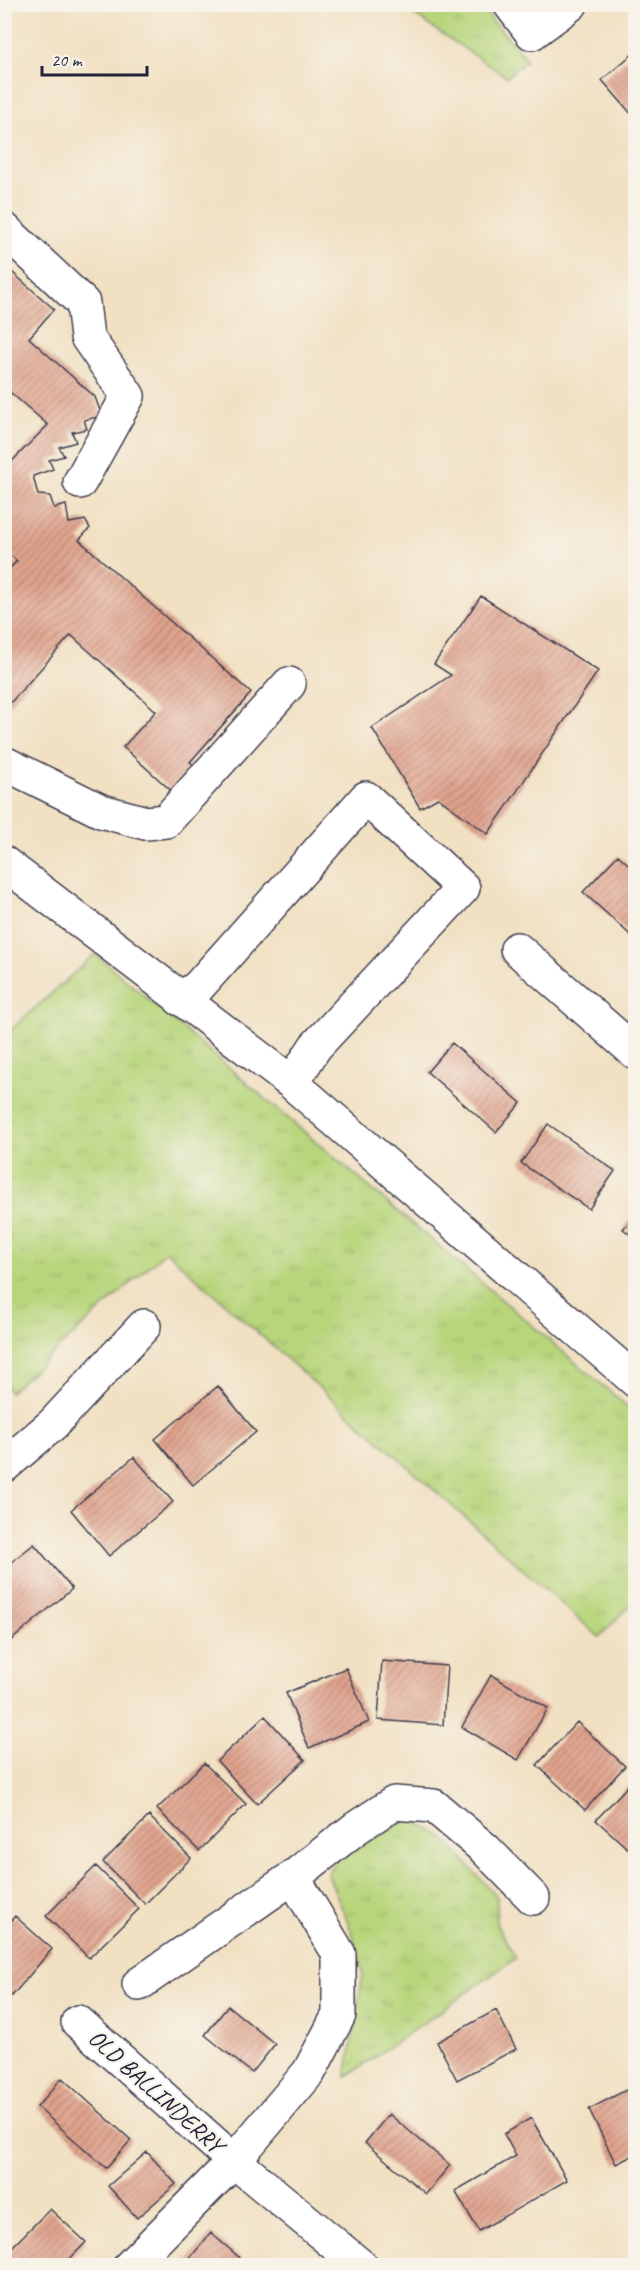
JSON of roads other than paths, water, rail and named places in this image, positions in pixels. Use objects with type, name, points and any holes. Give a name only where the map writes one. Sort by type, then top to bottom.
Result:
[{"type":"street","points":[[510,4],[532,33],[571,4]]},
{"type":"street","points":[[4,229],[83,303],[87,337],[128,396],[80,482]]},
{"type":"street","points":[[4,763],[101,811],[146,823],[166,821],[289,684]]},
{"type":"street","points":[[180,999],[198,987],[366,798],[463,888],[315,1047],[292,1083]]},
{"type":"street","points":[[4,863],[292,1083],[636,1381]]},
{"type":"street","points":[[517,949],[636,1053]]},
{"type":"street","points":[[4,1466],[53,1424],[144,1326]]},
{"type":"street","points":[[138,1984],[293,1877],[356,1828],[394,1803],[434,1806],[484,1849],[533,1898]]},
{"type":"street","points":[[234,2161],[309,2072],[339,2015],[339,1954],[293,1877]]},
{"type":"street","name":"OLD BALLINDERRY","points":[[78,2022],[234,2161],[361,2265]]},
{"type":"street","name":"OLD BALLINDERRY","points":[[130,2265],[234,2161]]}]
